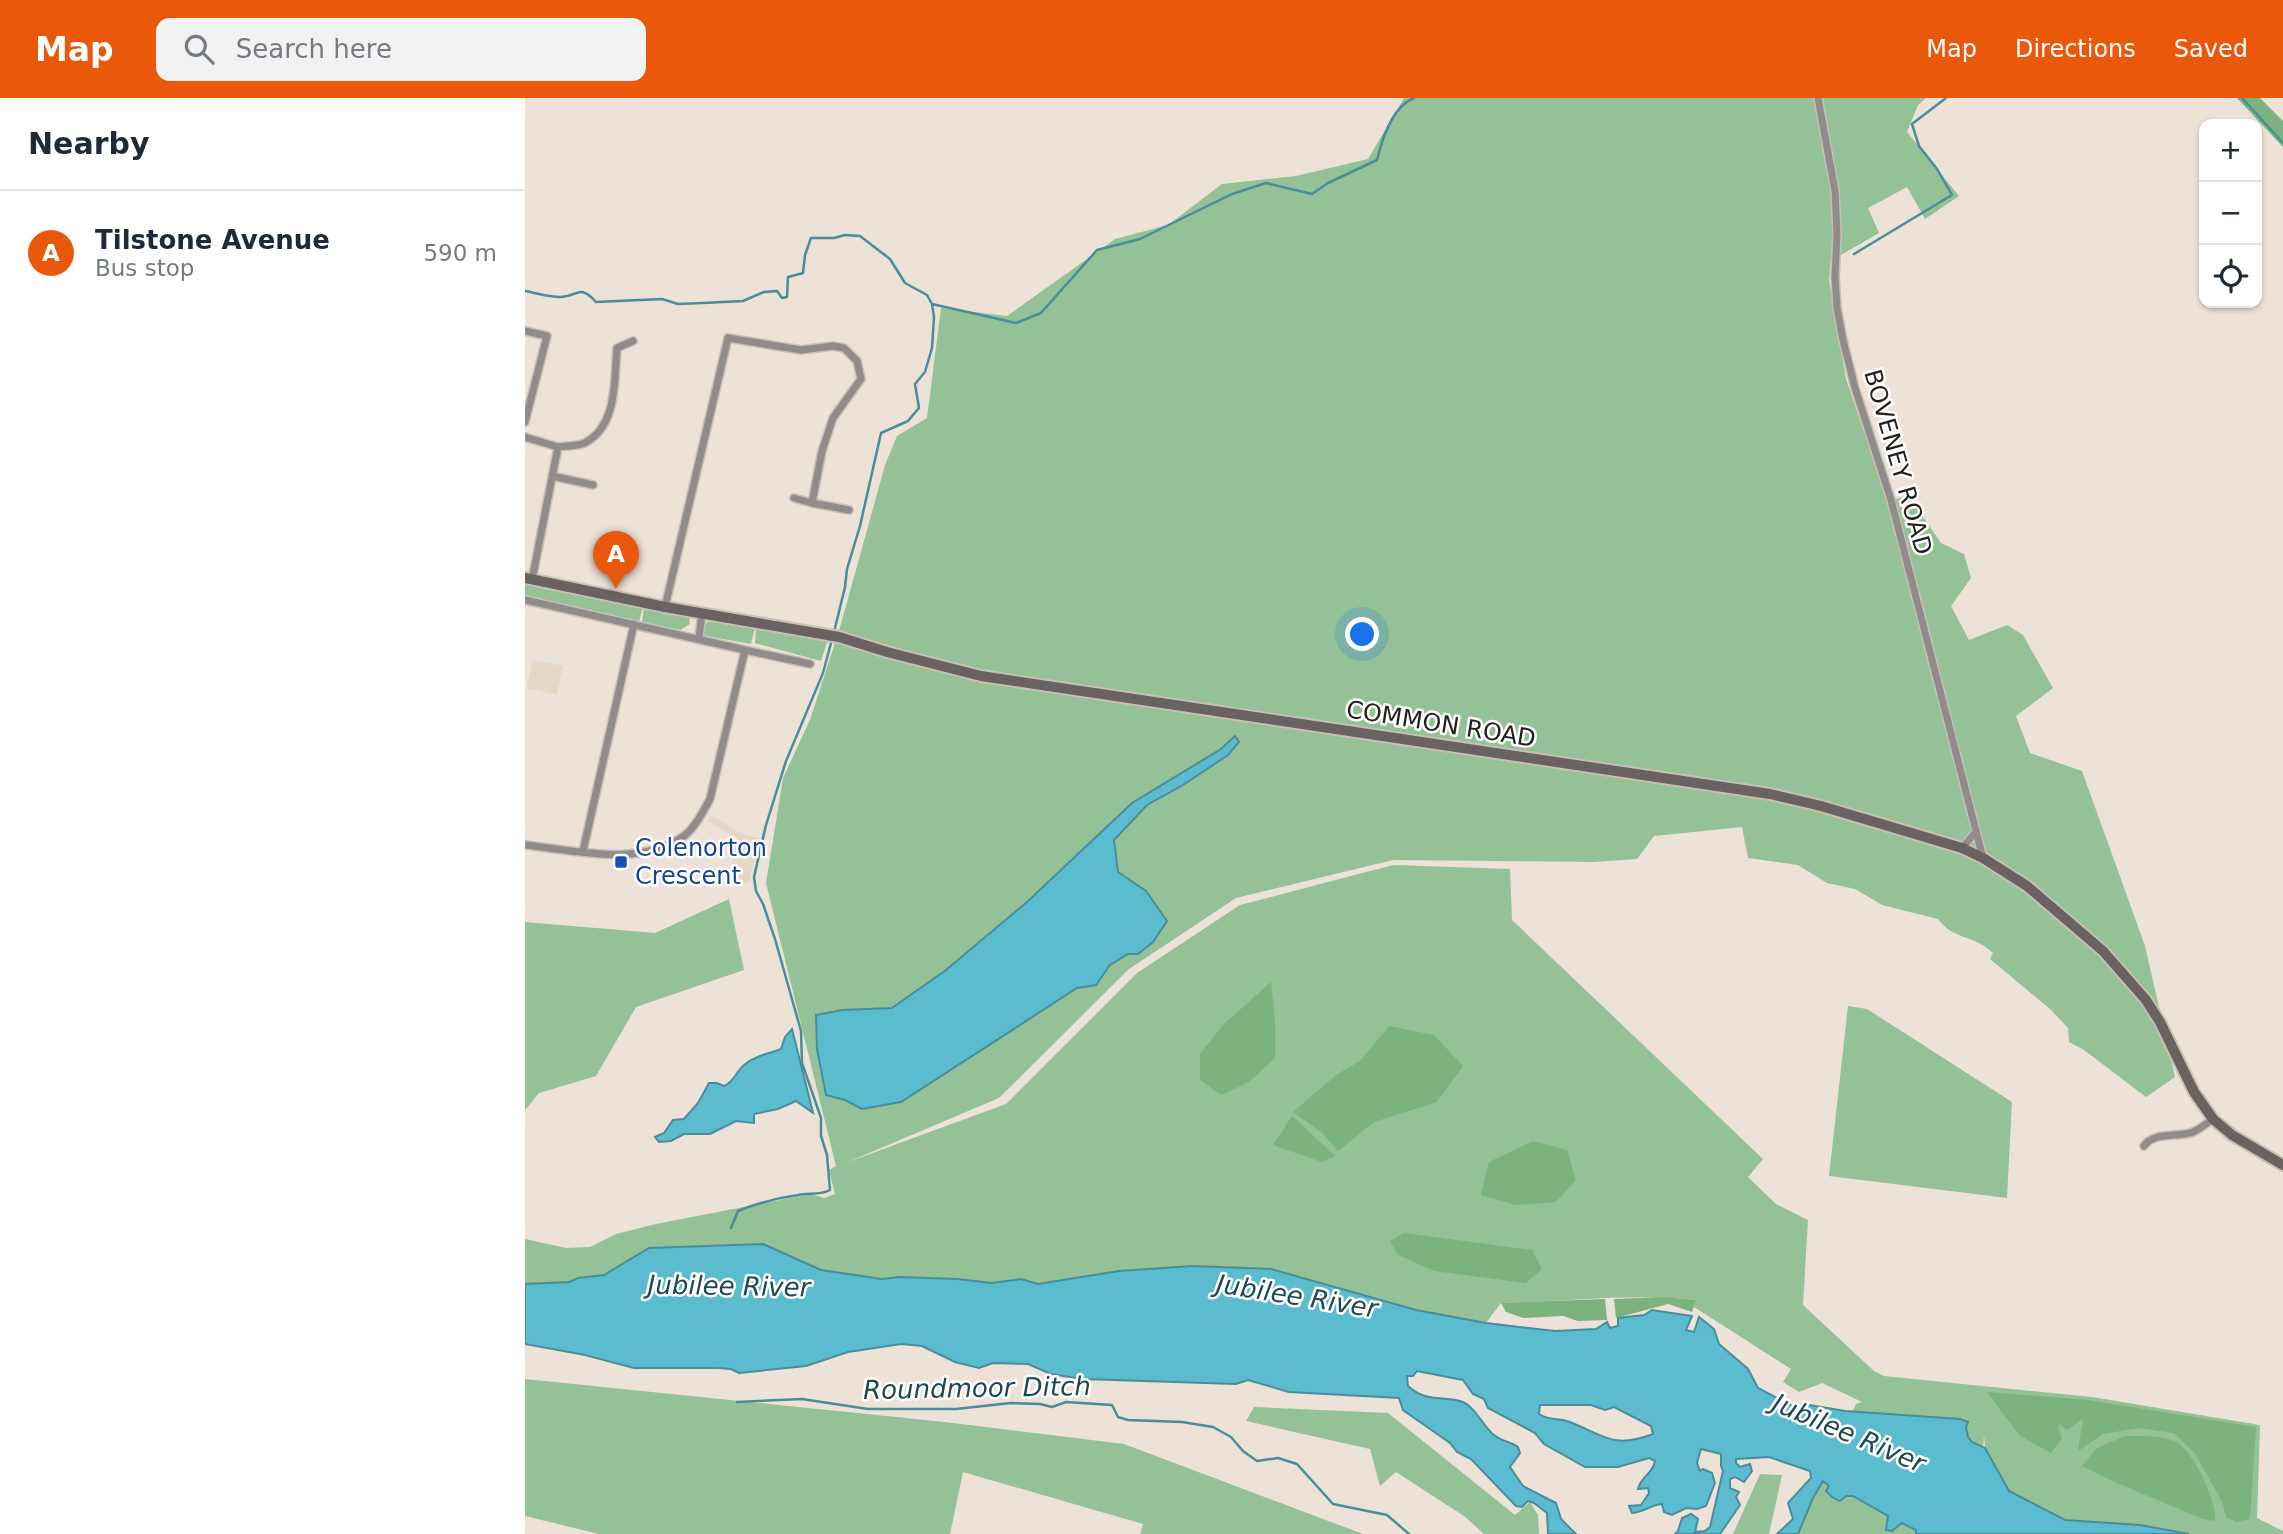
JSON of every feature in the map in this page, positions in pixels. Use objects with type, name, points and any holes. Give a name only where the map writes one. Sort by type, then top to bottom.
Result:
[{"type":"main road","name":"COMMON ROAD","points":[[528,580],[839,637],[981,676],[1770,793],[1962,848],[2027,886],[2061,913],[2125,973],[2146,1000],[2195,1093],[2213,1119],[2241,1142],[2283,1165]]},
{"type":"street","name":"BOVENEY ROAD","points":[[1818,98],[1835,191],[1835,277],[1843,341],[1891,500],[1983,858]]},
{"type":"street","points":[[525,331],[547,336],[525,422]]},
{"type":"street","points":[[665,607],[728,338],[801,350],[833,346],[844,348],[856,361],[861,379],[833,418],[822,451],[812,503]]},
{"type":"street","points":[[525,436],[558,447],[583,444],[601,430],[611,410],[617,348],[633,341]]},
{"type":"street","points":[[528,580],[558,447]]},
{"type":"street","points":[[552,476],[593,485]]},
{"type":"street","points":[[794,498],[849,510]]},
{"type":"street","points":[[525,600],[699,638],[744,654],[810,664]]},
{"type":"street","points":[[699,638],[702,613]]},
{"type":"street","points":[[583,851],[634,624]]},
{"type":"street","points":[[525,845],[617,855],[650,852],[683,837],[702,814],[710,799],[744,654]]},
{"type":"street","points":[[1962,848],[1975,833]]},
{"type":"street","points":[[2144,1146],[2148,1140],[2157,1137],[2193,1132],[2213,1119]]},
{"type":"shaded area","points":[[533,660],[563,666],[557,695],[529,690],[527,686]]},
{"type":"shaded area","points":[[712,816],[742,834],[759,838],[749,882],[727,884],[737,838],[708,821]]},
{"type":"green space","points":[[1404,98],[1926,98],[1918,105],[1907,132],[1959,196],[1925,219],[1907,187],[1868,208],[1879,233],[1841,255],[1831,255],[1829,280],[1846,379],[1888,502],[1908,495],[1941,543],[1964,554],[1971,578],[1951,606],[1969,640],[2007,625],[2023,635],[2053,688],[2016,716],[2030,753],[2082,771],[2145,946],[2175,1077],[2146,1097],[2084,1050],[2069,1042],[2068,1028],[2050,1009],[1990,959],[1993,953],[1986,947],[1950,931],[1938,919],[1882,905],[1855,889],[1827,883],[1798,865],[1748,858],[1742,827],[1654,836],[1637,859],[1594,862],[1393,860],[1236,898],[1129,969],[999,1098],[848,1162],[1006,1104],[1137,973],[1240,905],[1393,865],[1510,869],[1512,920],[1763,1159],[1748,1177],[1776,1204],[1808,1220],[1803,1305],[1874,1371],[1884,1376],[2092,1397],[2260,1425],[2257,1518],[2283,1531],[2283,1534],[2101,1534],[2065,1520],[2009,1491],[1985,1448],[1984,1435],[1983,1449],[1848,1421],[1856,1404],[1862,1402],[1822,1383],[1799,1392],[1783,1382],[1791,1369],[1694,1307],[1695,1300],[1622,1298],[1501,1303],[1486,1323],[1416,1310],[1271,1269],[1193,1266],[1119,1271],[1038,1284],[1021,1279],[991,1283],[957,1279],[882,1279],[821,1270],[763,1244],[649,1248],[605,1275],[578,1278],[569,1282],[525,1284],[525,1239],[566,1248],[590,1247],[616,1234],[656,1224],[811,1194],[824,1198],[835,1194],[829,1170],[836,1166],[766,883],[783,778],[810,720],[841,624],[885,465],[897,436],[927,418],[941,308],[1007,316],[1115,239],[1168,225],[1222,184],[1296,176],[1368,159]]},
{"type":"green space","points":[[2237,98],[2260,98],[2283,121],[2283,147],[2262,125],[2262,119],[2257,119]]},
{"type":"green space","points":[[525,582],[643,607],[639,622],[525,598]]},
{"type":"green space","points":[[644,607],[685,615],[690,624],[680,630],[642,622]]},
{"type":"green space","points":[[711,620],[755,628],[751,644],[701,635],[703,625]]},
{"type":"green space","points":[[756,629],[828,639],[821,661],[755,643]]},
{"type":"green space","points":[[729,899],[744,970],[636,1007],[596,1076],[539,1093],[525,1110],[525,922],[655,933]]},
{"type":"green space","points":[[1271,982],[1275,1058],[1249,1082],[1221,1095],[1200,1080],[1200,1054],[1223,1025]]},
{"type":"green space","points":[[1848,1006],[1867,1009],[2012,1102],[2007,1198],[1829,1176]]},
{"type":"green space","points":[[1389,1026],[1434,1035],[1463,1066],[1437,1102],[1374,1122],[1338,1151],[1321,1132],[1293,1112],[1336,1075],[1360,1061]]},
{"type":"green space","points":[[1292,1116],[1335,1156],[1322,1162],[1273,1145]]},
{"type":"green space","points":[[1533,1141],[1567,1150],[1576,1180],[1556,1202],[1516,1205],[1481,1195],[1489,1162]]},
{"type":"green space","points":[[1404,1233],[1532,1250],[1542,1269],[1526,1283],[1434,1271],[1398,1255],[1390,1241]]},
{"type":"green space","points":[[1664,1297],[1696,1300],[1692,1312],[1668,1304],[1616,1318],[1614,1299]]},
{"type":"green space","points":[[1605,1299],[1607,1320],[1578,1321],[1563,1316],[1523,1318],[1506,1312],[1501,1303]]},
{"type":"green space","points":[[525,1379],[945,1422],[1124,1444],[1363,1534],[1140,1534],[1143,1524],[963,1472],[950,1534],[599,1534],[525,1516]]},
{"type":"green space","points":[[1987,1392],[2088,1400],[2256,1427],[2250,1519],[2237,1522],[2226,1517],[2223,1504],[2195,1453],[2174,1433],[2138,1428],[2103,1434],[2078,1451],[2083,1419],[2067,1430],[2060,1424],[2058,1428],[2062,1438],[2051,1453],[2019,1435]]},
{"type":"green space","points":[[1254,1407],[1388,1413],[1515,1515],[1530,1502],[1538,1515],[1539,1534],[1484,1534],[1464,1516],[1396,1472],[1380,1486],[1370,1449],[1246,1421]]},
{"type":"green space","points":[[2125,1436],[2150,1436],[2181,1445],[2196,1464],[2208,1489],[2215,1521],[2203,1519],[2082,1466],[2097,1448]]},
{"type":"green space","points":[[1760,1474],[1782,1475],[1769,1534],[1733,1534]]},
{"type":"green space","points":[[1824,1477],[1854,1489],[1932,1534],[1777,1534],[1793,1519],[1788,1503]]},
{"type":"water","points":[[1235,736],[1239,742],[1228,755],[1147,805],[1114,840],[1118,872],[1146,891],[1167,921],[1153,942],[1138,954],[1128,954],[1110,965],[1096,985],[1077,988],[901,1102],[862,1109],[845,1100],[826,1095],[817,1049],[816,1015],[842,1010],[892,1008],[946,970],[1027,902],[1132,803],[1221,749]]},
{"type":"water","points":[[792,1029],[813,1113],[796,1101],[778,1109],[754,1114],[754,1123],[736,1121],[710,1134],[684,1134],[671,1141],[659,1142],[655,1137],[664,1133],[673,1120],[684,1119],[698,1103],[709,1083],[724,1086],[748,1062],[781,1049],[785,1037]]},
{"type":"water","name":"Jubilee River","points":[[763,1244],[821,1270],[882,1279],[957,1279],[991,1283],[1021,1279],[1038,1284],[1119,1271],[1193,1266],[1271,1269],[1416,1310],[1486,1323],[1555,1331],[1596,1329],[1607,1322],[1610,1328],[1618,1326],[1618,1318],[1644,1315],[1652,1310],[1692,1316],[1686,1330],[1694,1332],[1699,1317],[1714,1329],[1719,1344],[1748,1369],[1758,1388],[1796,1408],[1804,1404],[1845,1411],[1960,1419],[1968,1422],[1968,1437],[1985,1448],[2009,1491],[2065,1520],[2140,1525],[2189,1534],[1916,1534],[1916,1530],[1902,1523],[1892,1531],[1886,1530],[1888,1516],[1853,1496],[1846,1496],[1840,1501],[1836,1499],[1826,1491],[1829,1486],[1823,1481],[1798,1534],[1777,1534],[1793,1519],[1788,1503],[1811,1478],[1810,1471],[1769,1457],[1736,1459],[1740,1467],[1750,1464],[1752,1471],[1744,1482],[1735,1477],[1730,1479],[1730,1488],[1739,1492],[1736,1497],[1740,1505],[1720,1534],[1675,1534],[1682,1518],[1691,1514],[1698,1519],[1695,1532],[1705,1531],[1710,1527],[1723,1471],[1721,1454],[1701,1449],[1697,1463],[1700,1471],[1703,1469],[1712,1473],[1715,1483],[1706,1506],[1686,1508],[1672,1515],[1664,1512],[1662,1504],[1632,1513],[1629,1506],[1641,1505],[1649,1493],[1648,1488],[1638,1489],[1655,1461],[1649,1458],[1618,1467],[1585,1467],[1544,1444],[1535,1433],[1488,1408],[1484,1399],[1473,1394],[1463,1380],[1417,1371],[1413,1376],[1407,1376],[1408,1386],[1414,1391],[1465,1403],[1494,1435],[1518,1447],[1520,1453],[1510,1467],[1523,1486],[1556,1503],[1561,1519],[1576,1534],[1548,1534],[1547,1513],[1528,1501],[1522,1507],[1516,1506],[1471,1459],[1457,1452],[1450,1443],[1403,1410],[1399,1398],[1289,1392],[1248,1380],[1236,1384],[1082,1379],[1051,1374],[1028,1364],[993,1363],[979,1368],[955,1362],[922,1346],[901,1344],[848,1352],[806,1366],[739,1373],[718,1368],[634,1368],[585,1355],[525,1344],[525,1284],[569,1282],[578,1278],[604,1275],[649,1248]],"holes":[[[1540,1405],[1591,1405],[1605,1410],[1614,1407],[1651,1426],[1653,1434],[1628,1440],[1610,1439],[1566,1421],[1539,1414]]]},
{"type":"waterway","points":[[932,304],[1016,323],[1041,313],[1097,250],[1140,239],[1232,194],[1266,183],[1312,194],[1328,183],[1377,160],[1385,133],[1394,116],[1414,98]]},
{"type":"waterway","points":[[1854,254],[1952,195],[1919,146],[1912,124],[1946,98]]},
{"type":"waterway","points":[[2242,98],[2283,143]]},
{"type":"waterway","points":[[525,291],[560,297],[582,292],[596,302],[662,299],[678,304],[743,301],[764,292],[777,291],[782,298],[787,297],[788,277],[803,273],[811,238],[845,235],[860,236],[890,259],[905,283],[927,295],[934,317],[932,348],[925,372],[915,384],[919,408],[908,421],[881,433],[835,628]]},
{"type":"waterway","points":[[731,1228],[738,1211],[775,1199],[830,1190],[827,1155],[821,1136],[821,1118],[802,1063],[801,1031],[775,939],[756,891],[754,877],[766,825],[786,761],[823,673],[831,643]]},
{"type":"waterway","name":"Roundmoor Ditch","points":[[737,1402],[802,1399],[868,1409],[956,1409],[1011,1403],[1052,1407],[1066,1402],[1112,1405],[1118,1417],[1128,1420],[1182,1422],[1213,1427],[1231,1437],[1243,1451],[1257,1461],[1278,1458],[1297,1464],[1333,1504],[1387,1515],[1409,1534]]},
{"type":"place","name":"Tilstone Avenue","points":[[616,589]]},
{"type":"place","name":"Colenorton Crescent","points":[[621,862]]}]
